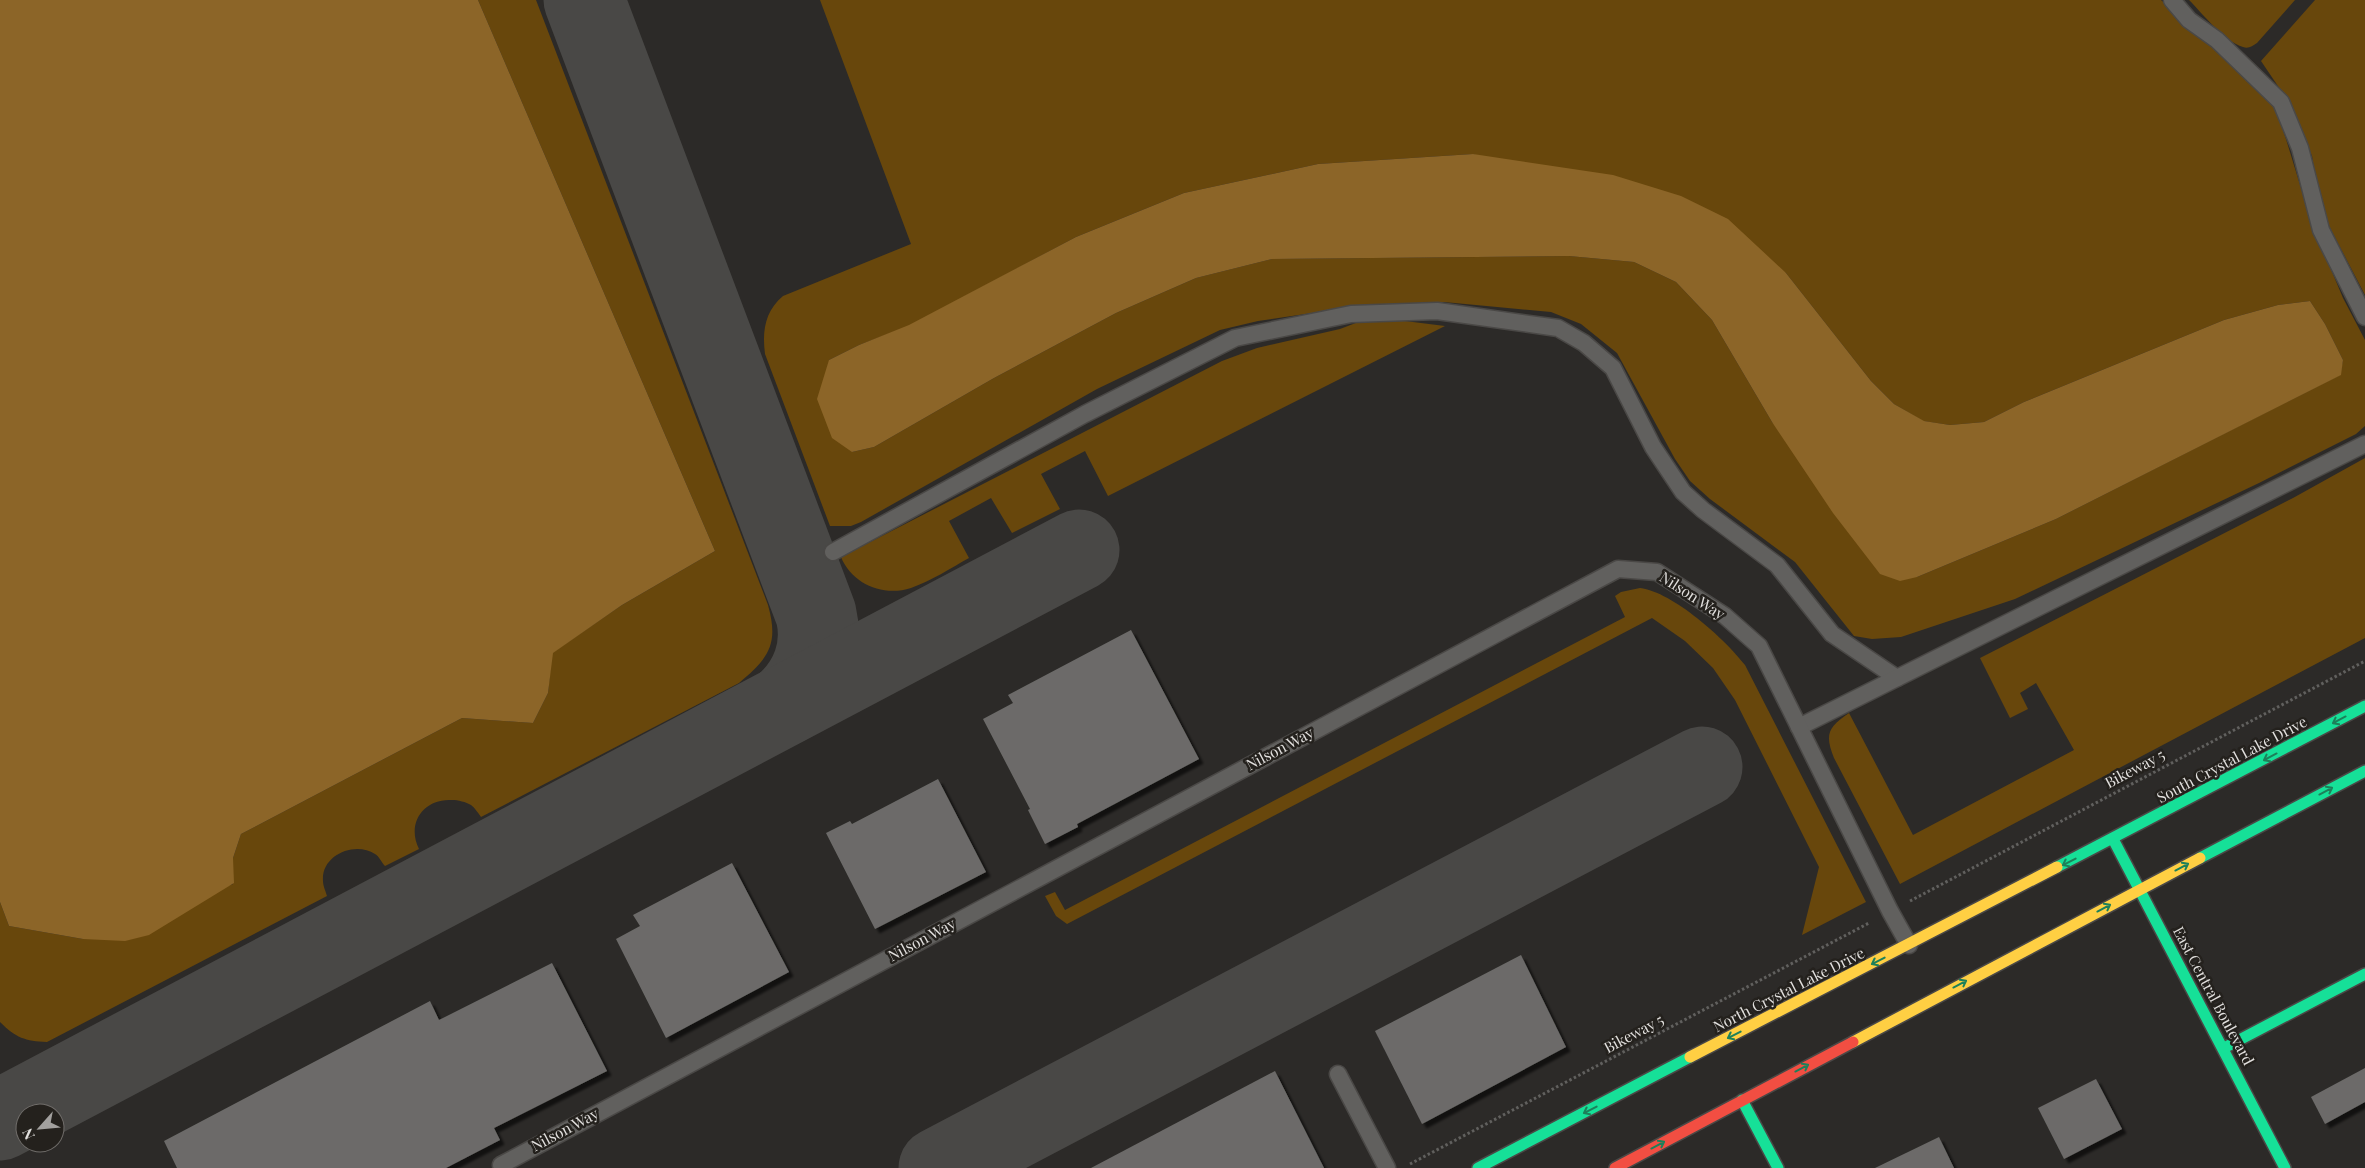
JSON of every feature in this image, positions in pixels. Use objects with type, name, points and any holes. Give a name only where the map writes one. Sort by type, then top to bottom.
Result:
[{"type":"main road","name":"South Crystal Lake Drive","points":[[2112,839],[2365,706]]},
{"type":"main road","points":[[1616,1168],[2365,771]]},
{"type":"main road","name":"East Central Boulevard","points":[[2112,839],[2224,1048],[2285,1168]]},
{"type":"main road","name":"North Crystal Lake Drive","points":[[1478,1168],[2112,839]]},
{"type":"main road","points":[[2224,1048],[2365,974]]},
{"type":"main road","points":[[1742,1100],[1778,1168]]},
{"type":"lane","points":[[2172,0],[2189,20],[2217,40],[2281,102],[2300,148],[2321,230],[2365,317]]},
{"type":"lane","points":[[833,552],[1085,414],[1235,338],[1350,314],[1437,311],[1558,328],[1584,343],[1613,368],[1653,447],[1683,492],[1703,510],[1777,565],[1832,634],[1897,678]]},
{"type":"lane","points":[[1799,727],[2365,444]]},
{"type":"lane","name":"Nilson Way","points":[[501,1165],[1618,569],[1657,572],[1725,616],[1759,646],[1909,945]]},
{"type":"lane","points":[[1338,1074],[1387,1168]]},
{"type":"path","name":"Bikeway 5","points":[[1916,898],[2365,660]]},
{"type":"path","name":"Bikeway 5","points":[[1410,1165],[1869,923]]},
{"type":"shaded area","points":[[0,0],[478,0],[715,551],[622,605],[553,653],[548,693],[533,723],[462,718],[241,834],[233,858],[234,883],[149,935],[125,941],[83,939],[9,926],[0,902]]},
{"type":"shaded area","points":[[478,0],[536,0],[768,605],[772,630],[772,640],[769,649],[758,666],[739,683],[481,817],[471,805],[462,801],[442,800],[433,803],[420,814],[416,822],[416,839],[419,849],[385,866],[376,855],[367,850],[349,850],[341,853],[327,864],[324,872],[323,883],[327,896],[47,1042],[21,1038],[0,1022],[0,902],[9,926],[83,939],[233,884],[233,858],[241,834],[462,718],[533,723],[548,693],[552,653],[622,605],[715,551]]},
{"type":"shaded area","points":[[820,0],[2161,0],[2231,62],[2274,105],[2312,224],[2343,298],[2365,340],[2365,426],[2356,434],[2259,483],[2015,599],[1901,637],[1872,639],[1854,636],[1795,562],[1710,499],[1690,481],[1675,459],[1617,353],[1581,324],[1551,312],[1444,302],[1359,306],[1258,321],[1220,330],[1097,389],[861,522],[851,526],[830,526],[765,354],[764,337],[766,322],[772,308],[783,296],[911,244]],"holes":[[[1473,154],[1786,273],[1871,381],[1894,404],[1923,421],[1950,425],[1984,422],[2024,402],[2224,320],[2278,305],[2310,301],[2325,324],[2343,360],[2340,375],[2056,519],[1917,577],[1772,422],[1712,320],[1676,282],[1634,262],[1569,256],[1272,259],[1196,278],[1116,313],[994,378],[874,447],[852,452],[829,360],[859,345],[909,326],[1076,237],[1184,193],[1318,164]]]},
{"type":"shaded area","points":[[2189,0],[2295,0],[2257,43],[2247,48],[2236,44],[2221,33]]},
{"type":"shaded area","points":[[2315,0],[2365,0],[2365,295],[2320,205],[2312,156],[2290,104],[2261,61]]},
{"type":"shaded area","points":[[1473,154],[1613,175],[1681,196],[1728,219],[1786,273],[1871,381],[1894,404],[1924,421],[1950,425],[1984,422],[2024,402],[2224,320],[2278,305],[2310,301],[2325,324],[2343,360],[2341,375],[2056,519],[1917,577],[1900,581],[1880,574],[1833,513],[1772,422],[1712,320],[1676,282],[1634,262],[1569,256],[1272,259],[1196,278],[1116,313],[994,378],[874,447],[852,452],[832,438],[817,399],[829,360],[859,345],[909,325],[1076,237],[1184,193],[1318,164]]},
{"type":"shaded area","points":[[1397,320],[1445,326],[1108,496],[1085,451],[1041,474],[1060,509],[1012,533],[991,498],[949,521],[969,558],[911,588],[890,591],[870,586],[853,574],[841,557],[1222,361],[1257,348],[1340,329],[1361,321]]},
{"type":"shaded area","points":[[2365,458],[2365,638],[1900,884],[1834,758],[1829,738],[1830,732],[1836,723],[1849,713],[1913,835],[2074,750],[2036,683],[2020,693],[2028,709],[2010,718],[1980,658],[2293,498]]},
{"type":"shaded area","points":[[1640,588],[1653,591],[1668,598],[1697,618],[1712,630],[1745,665],[1866,902],[1802,935],[1819,867],[1735,700],[1713,668],[1685,641],[1652,618],[1067,924],[1056,916],[1045,896],[1055,892],[1065,910],[1625,617],[1615,596],[1621,592]]},
{"type":"building","points":[[1131,630],[1199,759],[1077,824],[1078,827],[1045,844],[1028,810],[1030,809],[983,719],[1013,703],[1008,695]]},
{"type":"building","points":[[938,779],[986,872],[875,929],[826,833],[850,821],[852,824]]},
{"type":"building","points":[[732,863],[789,972],[666,1038],[616,939],[640,926],[633,915]]},
{"type":"building","points":[[1521,955],[1566,1047],[1422,1124],[1375,1031]]},
{"type":"building","points":[[552,963],[607,1071],[494,1128],[500,1140],[446,1168],[177,1168],[164,1141],[430,1001],[439,1020]]},
{"type":"building","points":[[2365,1068],[2365,1102],[2325,1124],[2311,1097]]},
{"type":"building","points":[[1275,1071],[1324,1168],[1091,1168]]},
{"type":"building","points":[[2096,1079],[2122,1129],[2064,1159],[2038,1108]]},
{"type":"building","points":[[1939,1137],[1954,1168],[1875,1168]]},
{"type":"taxiway","points":[[584,0],[816,614],[818,640],[813,664],[802,686],[785,705]]},
{"type":"taxiway","points":[[0,1120],[1079,550]]},
{"type":"taxiway","points":[[939,1168],[1702,767]]},
{"type":"traffic: fast","points":[[2057,867],[2365,706]]},
{"type":"traffic: fast","points":[[2200,858],[2365,771]]},
{"type":"traffic: fast","points":[[2113,839],[2285,1168]]},
{"type":"traffic: fast","points":[[2224,1048],[2365,974]]},
{"type":"traffic: fast","points":[[1478,1168],[1690,1057]]},
{"type":"traffic: fast","points":[[1742,1100],[1778,1168]]},
{"type":"traffic: slow","points":[[1853,1042],[2200,858]]},
{"type":"traffic: slow","points":[[1690,1057],[2057,867]]},
{"type":"traffic: jam","points":[[1615,1168],[1853,1042]]}]
